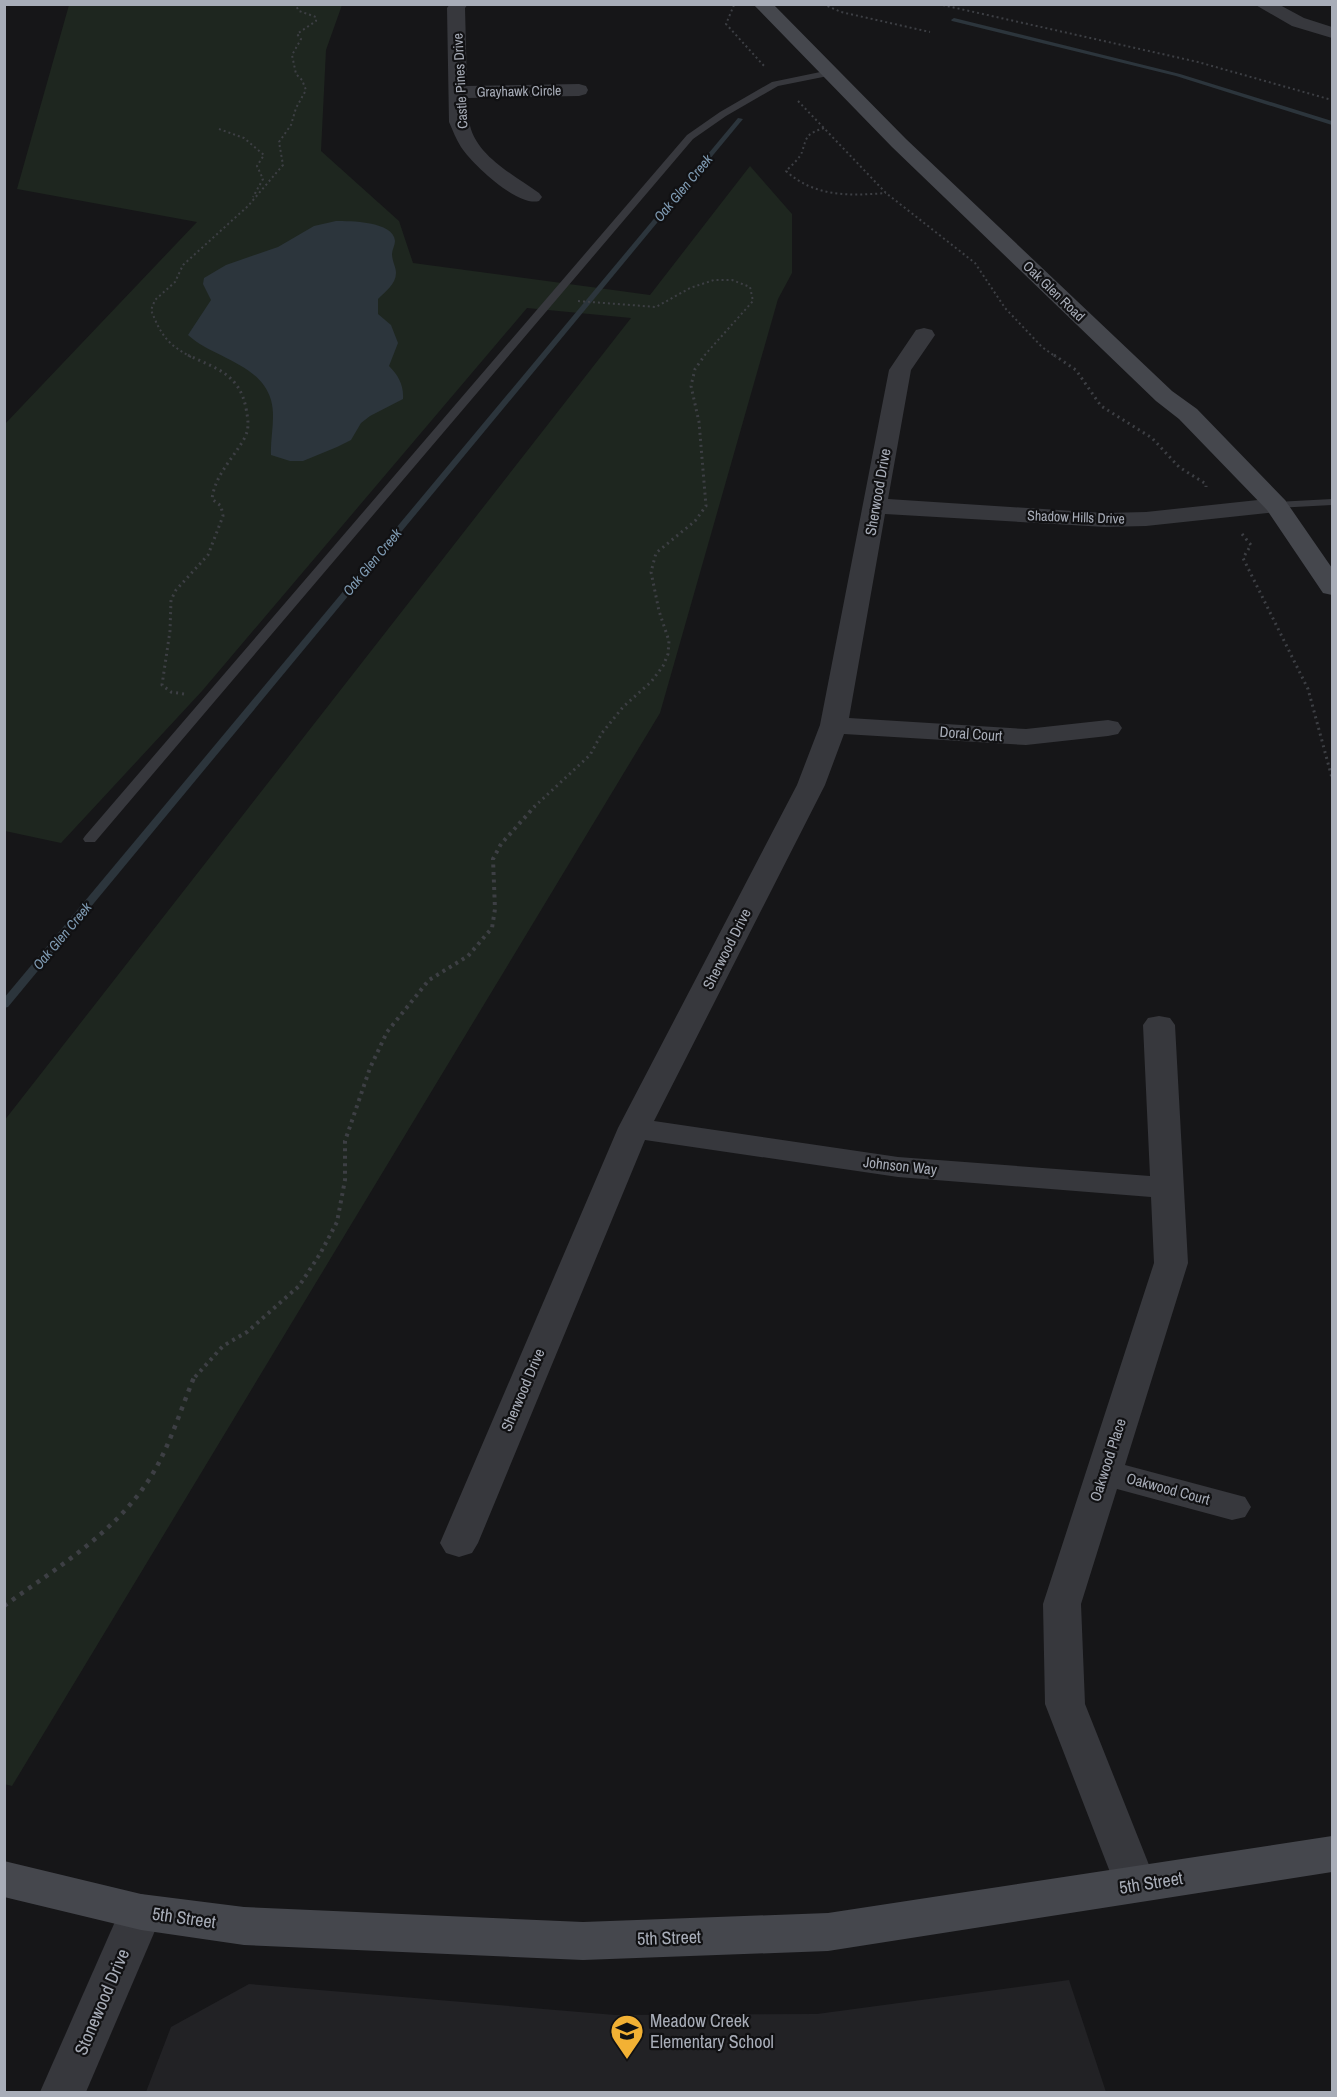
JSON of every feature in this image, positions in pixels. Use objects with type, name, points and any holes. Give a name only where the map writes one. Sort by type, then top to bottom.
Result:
[{"type":"main road","name":"Oak Glen Road","points":[[762,4],[916,160],[1164,396],[1188,414],[1276,505],[1332,588]]},
{"type":"main road","name":"5th Street","points":[[4,1879],[141,1912],[244,1926],[583,1941],[828,1932],[1332,1854]]},
{"type":"street","name":"Castle Pines Drive","points":[[459,4],[456,9],[459,122],[463,138],[472,151],[531,197]]},
{"type":"street","points":[[1263,4],[1298,22],[1332,33]]},
{"type":"street","name":"Grayhawk Circle","points":[[459,92],[579,90]]},
{"type":"street","name":"Sherwood Drive","points":[[459,1543],[634,1128],[812,785],[834,725],[900,370],[924,335]]},
{"type":"street","name":"Shadow Hills Drive","points":[[876,506],[1105,520],[1146,519],[1276,505]]},
{"type":"street","name":"Doral Court","points":[[834,725],[1026,737],[1108,728]]},
{"type":"street","name":"Oakwood Place","points":[[1136,1885],[1065,1704],[1062,1604],[1171,1263],[1159,1025]]},
{"type":"street","name":"Johnson Way","points":[[634,1128],[898,1167],[1167,1188]]},
{"type":"street","name":"Oakwood Court","points":[[1104,1472],[1232,1507]]},
{"type":"street","name":"Stonewood Drive","points":[[63,2092],[141,1912]]},
{"type":"lane","points":[[90,839],[690,137],[723,114],[780,83],[830,73]]},
{"type":"lane","points":[[1276,505],[1332,502]]},
{"type":"path","points":[[212,698],[171,692],[162,685],[170,631],[171,600],[176,590],[208,555],[223,516],[221,506],[212,498],[214,483],[244,438],[249,425],[243,393],[232,377],[178,350],[161,335],[151,310],[155,300],[175,282],[183,265],[248,207],[283,165],[279,140],[291,127],[294,112],[305,98],[307,90],[304,81],[296,74],[292,55],[300,44],[301,39],[297,34],[315,21],[316,17],[299,11],[295,4]]},
{"type":"path","points":[[733,4],[726,24],[886,193],[975,263],[1005,308],[1042,347],[1076,370],[1101,406],[1152,438],[1179,467],[1206,484],[1208,494],[1235,510],[1239,531],[1251,545],[1243,558],[1308,690],[1332,778]]},
{"type":"path","points":[[823,4],[841,12],[930,32]]},
{"type":"path","points":[[938,4],[1198,62],[1332,100]]},
{"type":"path","points":[[824,128],[808,133],[802,142],[802,153],[786,171],[793,180],[838,194],[886,193]]},
{"type":"path","points":[[219,129],[241,135],[253,142],[264,155],[257,166],[263,179],[248,207]]},
{"type":"path","points":[[4,1606],[93,1541],[130,1506],[156,1468],[196,1374],[223,1346],[247,1332],[299,1286],[337,1222],[345,1180],[345,1141],[370,1068],[387,1032],[429,980],[468,956],[492,928],[495,909],[492,879],[494,860],[501,844],[542,798],[590,755],[602,733],[623,707],[651,682],[663,666],[668,654],[669,641],[651,572],[656,553],[695,521],[706,506],[699,422],[691,386],[692,380],[695,369],[703,357],[745,314],[754,296],[750,287],[743,283],[714,280],[690,288],[662,304],[644,307],[550,299]]},
{"type":"shaded area","points":[[69,5],[342,5],[326,50],[321,151],[399,221],[413,263],[650,295],[750,166],[792,214],[792,273],[778,299],[660,713],[12,1786],[4,1784],[4,1121],[631,318],[527,308],[202,691],[61,843],[5,831],[5,424],[197,222],[17,189]]},
{"type":"shaded area","points":[[336,221],[379,226],[393,234],[395,241],[392,254],[396,277],[390,288],[378,299],[378,314],[391,325],[398,343],[389,366],[400,381],[403,399],[361,423],[351,440],[303,461],[290,461],[271,455],[273,420],[271,400],[257,377],[188,335],[211,300],[203,284],[204,278],[226,265],[278,247],[314,226]]},
{"type":"shaded area","name":"Meadow Creek Elementary School","points":[[1069,1980],[1106,2092],[146,2092],[171,2027],[249,1984],[615,2015],[817,2014]]},
{"type":"waterway","points":[[954,20],[1178,75],[1332,123]]},
{"type":"waterway","name":"Oak Glen Creek","points":[[4,1005],[740,119]]},
{"type":"place","name":"Meadow Creek Elementary School","points":[[627,2060]]}]
